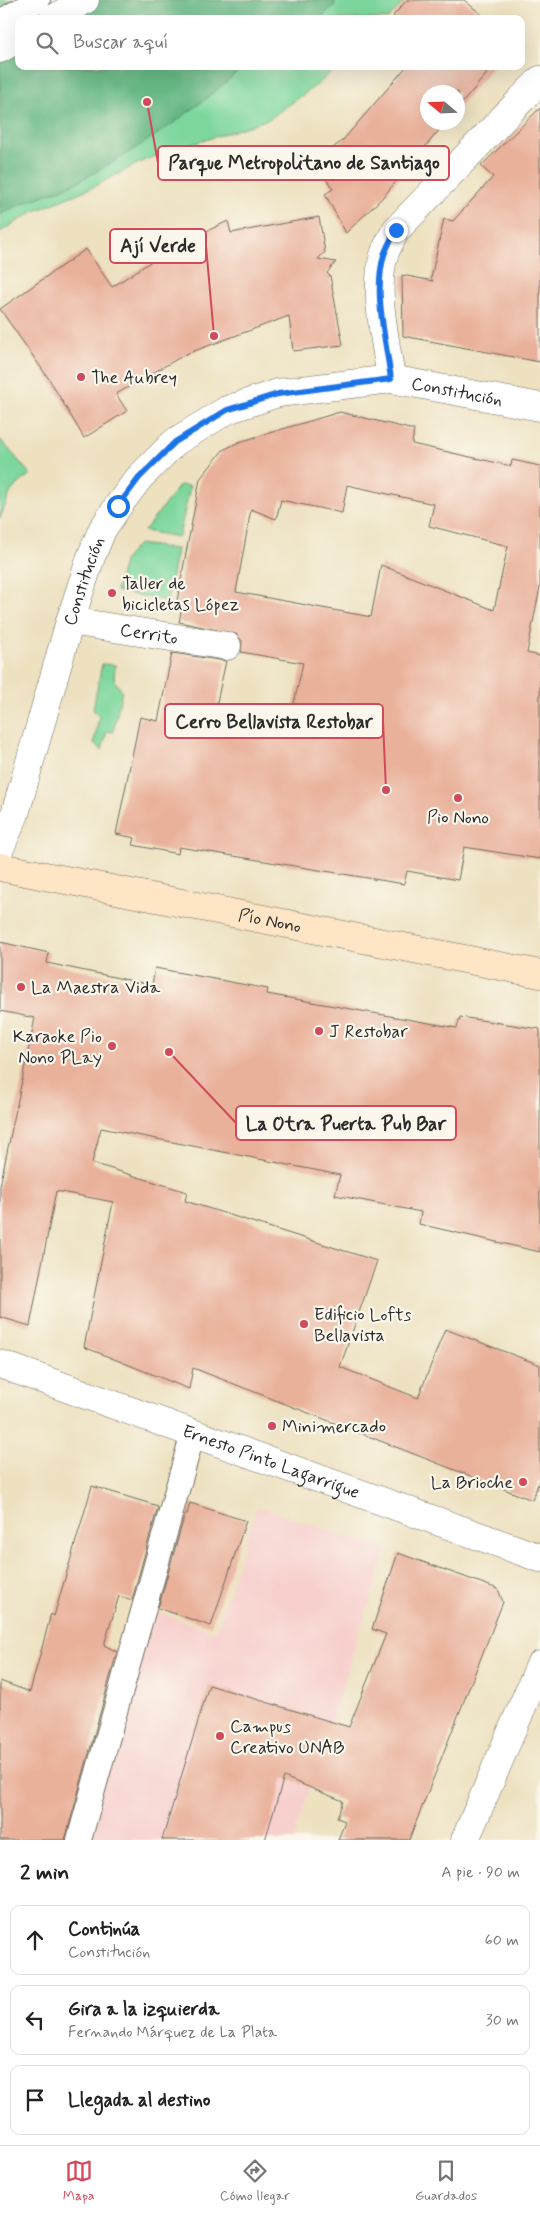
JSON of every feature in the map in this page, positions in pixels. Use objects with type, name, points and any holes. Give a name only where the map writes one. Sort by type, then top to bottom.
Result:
[{"type":"main road","name":"Pío Nono","points":[[0,867],[540,974]]},
{"type":"street","points":[[0,22],[38,0]]},
{"type":"street","points":[[60,15],[85,0]]},
{"type":"street","points":[[0,49],[15,40]]},
{"type":"street","points":[[391,379],[381,299],[382,270],[385,254],[396,230],[540,80]]},
{"type":"street","name":"Constitución","points":[[0,848],[15,814],[70,621],[102,530],[139,478],[175,442],[227,410],[278,394],[391,379],[540,407]]},
{"type":"street","name":"Cerrito","points":[[70,621],[227,646]]},
{"type":"street","name":"Ernesto Pinto Lagarrigue","points":[[0,1364],[540,1558]]},
{"type":"street","points":[[79,1840],[193,1433]]},
{"type":"street","points":[[465,1840],[540,1665]]},
{"type":"shaded area","name":"Campus Creativo UNAB","points":[[257,1506],[386,1550],[293,1840],[86,1840],[150,1610],[216,1632]]},
{"type":"green space","points":[[0,0],[405,0],[392,15],[15,15],[15,70],[334,70],[318,84],[269,119],[147,159],[95,186],[33,212],[0,232]]},
{"type":"green space","points":[[102,0],[334,0],[335,5],[324,15],[78,15]]},
{"type":"green space","points":[[15,53],[15,70],[240,70],[186,114],[103,168],[71,185],[10,209],[0,215],[0,62]]},
{"type":"green space","points":[[0,439],[30,474],[11,491],[0,518]]},
{"type":"green space","points":[[180,485],[190,486],[179,537],[144,531]]},
{"type":"green space","points":[[138,544],[177,549],[167,601],[116,591],[125,559]]},
{"type":"green space","points":[[102,664],[115,665],[114,680],[122,691],[113,732],[107,731],[102,750],[94,743],[99,717],[93,709]]},
{"type":"building","points":[[407,0],[464,0],[482,15],[394,15]]},
{"type":"building","points":[[404,70],[490,70],[465,100],[465,85],[420,85],[420,130],[439,130],[383,197],[346,233],[325,194],[333,189],[315,162],[343,140]]},
{"type":"building","points":[[540,108],[540,362],[403,336],[402,275],[433,281],[431,278],[444,219],[453,221],[493,177],[481,166]]},
{"type":"building","points":[[319,217],[325,252],[318,259],[336,262],[327,273],[330,276],[343,345],[293,351],[289,316],[186,354],[116,394],[127,411],[84,438],[49,379],[0,309],[86,249],[112,287],[175,246],[228,221],[231,233]]},
{"type":"building","points":[[340,412],[414,430],[412,444],[511,466],[512,460],[540,466],[540,587],[527,653],[540,656],[540,859],[464,847],[458,880],[407,871],[404,884],[179,847],[178,854],[133,845],[135,838],[116,834],[140,717],[158,721],[172,653],[226,661],[213,720],[287,734],[303,663],[241,652],[242,641],[236,634],[179,622],[182,607],[176,606],[200,479],[223,450],[239,442]],"holes":[[[347,485],[434,504],[429,526],[508,546],[494,610],[381,565],[371,617],[236,592],[251,509],[276,519],[281,500],[342,513]]]},
{"type":"building","points":[[0,942],[49,953],[47,963],[152,985],[155,968],[268,989],[267,994],[457,1028],[460,1017],[540,1029],[540,1252],[419,1224],[421,1212],[335,1195],[340,1175],[101,1128],[92,1163],[187,1192],[185,1201],[377,1261],[340,1367],[418,1398],[445,1329],[540,1365],[540,1479],[532,1500],[193,1368],[189,1389],[84,1347],[113,1202],[56,1191],[30,1326],[0,1317],[0,1186],[35,1018],[0,1011]]},
{"type":"building","points":[[92,1486],[158,1506],[132,1600],[119,1596],[104,1645],[117,1652],[65,1840],[0,1840],[0,1681],[30,1692],[51,1614],[54,1616]]},
{"type":"building","points":[[190,1503],[246,1521],[211,1626],[158,1608],[185,1514],[187,1514]]},
{"type":"building","points":[[398,1553],[498,1589],[503,1602],[409,1840],[338,1840],[345,1821],[337,1818],[343,1801],[284,1777],[265,1840],[162,1840],[209,1685],[349,1727],[386,1634],[372,1629]]},
{"type":"place","name":"Parque Metropolitano de Santiago","points":[[147,102]]},
{"type":"place","name":"Ají Verde","points":[[214,336]]},
{"type":"place","name":"The Aubrey","points":[[81,377]]},
{"type":"place","name":"Taller de bicicletas López","points":[[112,593]]},
{"type":"place","name":"Cerro Bellavista Restobar","points":[[386,790]]},
{"type":"place","name":"Pio Nono","points":[[458,798]]},
{"type":"place","name":"La Maestra Vida","points":[[21,987]]},
{"type":"place","name":"J Restobar","points":[[319,1031]]},
{"type":"place","name":"Karaoke Pio Nono PLay","points":[[112,1046]]},
{"type":"place","name":"La Otra Puerta Pub Bar","points":[[169,1052]]},
{"type":"place","name":"Edificio Lofts Bellavista","points":[[304,1324]]},
{"type":"place","name":"Minimercado","points":[[272,1426]]},
{"type":"place","name":"La Brioche","points":[[523,1482]]},
{"type":"place","name":"Campus Creativo UNAB","points":[[220,1736]]},
{"type":"route","points":[[118,506],[139,478],[175,442],[227,410],[278,394],[320,390],[391,379],[381,299],[382,270],[385,254],[396,230]]}]
